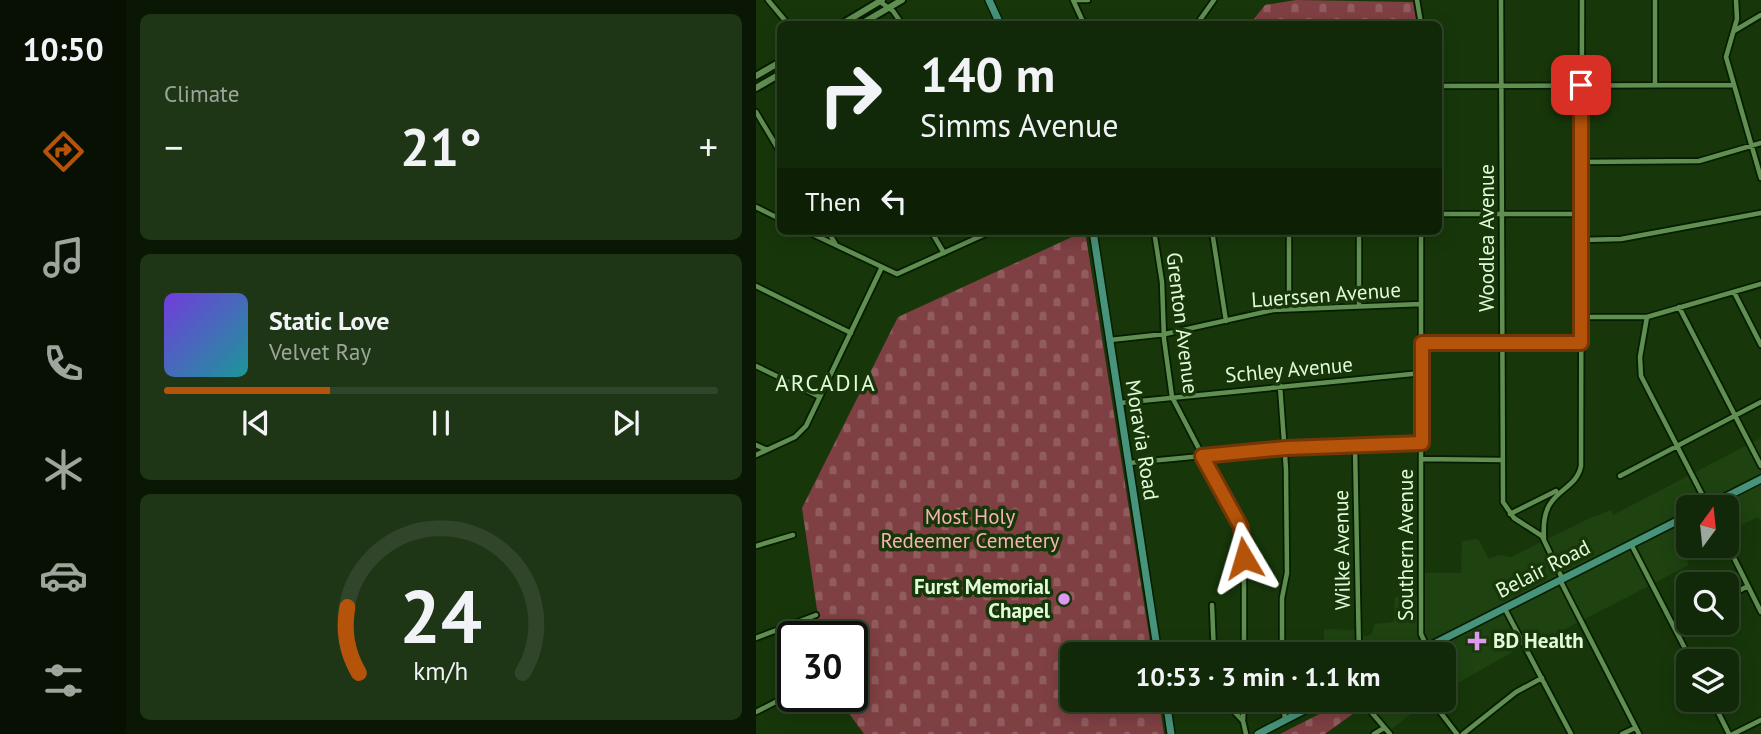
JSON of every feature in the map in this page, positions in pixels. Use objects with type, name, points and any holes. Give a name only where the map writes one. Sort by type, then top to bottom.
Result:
[{"type":"main road","points":[[847,21],[880,0]]},
{"type":"main road","points":[[866,21],[902,0]]},
{"type":"main road","points":[[989,0],[999,21]]},
{"type":"main road","points":[[756,76],[777,64]]},
{"type":"main road","points":[[756,88],[777,76]]},
{"type":"main road","name":"Moravia Road","points":[[1094,235],[1156,642]]},
{"type":"main road","points":[[1729,495],[1761,478]]},
{"type":"main road","name":"Belair Road","points":[[1437,642],[1676,522]]},
{"type":"main road","points":[[1258,734],[1301,712]]},
{"type":"main road","points":[[1168,713],[1171,734]]},
{"type":"street","points":[[768,0],[786,21]]},
{"type":"street","points":[[880,0],[899,21]]},
{"type":"street","points":[[1083,21],[1073,0],[1088,0]]},
{"type":"street","points":[[1199,21],[1214,0]]},
{"type":"street","points":[[1417,0],[1420,21]]},
{"type":"street","name":"Woodlea Avenue","points":[[1501,0],[1502,460],[1503,502],[1510,514]]},
{"type":"street","points":[[1510,514],[1560,490],[1575,478],[1581,466],[1582,0]]},
{"type":"street","points":[[1655,0],[1655,85]]},
{"type":"street","points":[[1737,0],[1734,32],[1726,52],[1761,178]]},
{"type":"street","points":[[1734,32],[1761,15]]},
{"type":"street","points":[[1442,86],[1733,85]]},
{"type":"street","points":[[756,112],[777,147]]},
{"type":"street","points":[[1581,162],[1692,161],[1761,142]]},
{"type":"street","points":[[756,207],[777,218]]},
{"type":"street","points":[[1581,240],[1621,239],[1761,213]]},
{"type":"street","points":[[1442,214],[1581,214]]},
{"type":"street","points":[[815,235],[881,269],[900,273],[983,235]]},
{"type":"street","points":[[830,235],[836,245]]},
{"type":"street","points":[[933,235],[944,253]]},
{"type":"street","name":"Grenton Avenue","points":[[1155,235],[1162,282],[1172,397],[1244,535],[1244,642]]},
{"type":"street","points":[[1213,235],[1226,321]]},
{"type":"street","points":[[1289,235],[1289,309]]},
{"type":"street","points":[[1359,235],[1359,306]]},
{"type":"street","name":"Southern Avenue","points":[[1422,235],[1421,634],[1425,642]]},
{"type":"street","points":[[756,455],[802,431],[881,269]]},
{"type":"street","points":[[1581,317],[1647,317],[1761,284]]},
{"type":"street","points":[[756,286],[850,333]]},
{"type":"street","points":[[1734,292],[1761,345]]},
{"type":"street","name":"Luerssen Avenue","points":[[1109,340],[1165,334],[1261,311],[1421,304]]},
{"type":"street","points":[[1679,307],[1761,466]]},
{"type":"street","points":[[1647,317],[1640,372],[1701,495]]},
{"type":"street","points":[[1422,343],[1581,343]]},
{"type":"street","points":[[756,366],[820,397]]},
{"type":"street","name":"Schley Avenue","points":[[1119,403],[1422,373]]},
{"type":"street","points":[[1280,386],[1286,448],[1287,573],[1282,598],[1282,642]]},
{"type":"street","points":[[1620,476],[1761,402]]},
{"type":"street","points":[[1129,463],[1286,448],[1422,443]]},
{"type":"street","points":[[756,445],[767,450]]},
{"type":"street","name":"Wilke Avenue","points":[[1355,446],[1359,642]]},
{"type":"street","points":[[1422,459],[1502,460]]},
{"type":"street","points":[[1544,539],[1546,513],[1560,490]]},
{"type":"street","points":[[1510,514],[1534,528],[1544,539],[1561,579],[1639,734]]},
{"type":"street","points":[[756,546],[793,535]]},
{"type":"street","points":[[1631,544],[1685,649]]},
{"type":"street","points":[[1734,558],[1761,612]]},
{"type":"street","points":[[1739,591],[1748,586]]},
{"type":"street","points":[[1212,606],[1214,642]]},
{"type":"street","points":[[1505,608],[1571,734]]},
{"type":"street","points":[[756,638],[816,615]]},
{"type":"street","points":[[1463,734],[1516,692],[1542,678]]},
{"type":"street","points":[[756,712],[777,702]]},
{"type":"street","points":[[1234,712],[1243,721]]},
{"type":"street","points":[[1243,712],[1246,734]]},
{"type":"street","points":[[1284,712],[1285,720]]},
{"type":"street","points":[[1371,712],[1390,734]]},
{"type":"street","points":[[1440,712],[1457,734]]},
{"type":"street","points":[[1719,712],[1731,734],[1761,720]]},
{"type":"street","points":[[1374,734],[1384,728]]},
{"type":"street","points":[[1622,734],[1635,728]]},
{"type":"shaded area","points":[[1761,438],[1761,522],[1758,517],[1740,526],[1740,495],[1676,495],[1676,558],[1686,558],[1689,565],[1527,649],[1525,645],[1456,684],[1456,642],[1324,642],[1324,629],[1363,630],[1364,636],[1371,635],[1375,624],[1394,622],[1395,597],[1422,597],[1422,573],[1461,573],[1462,541],[1478,539],[1489,559],[1498,555],[1511,557],[1592,517],[1612,510],[1613,515]]},
{"type":"shaded area","points":[[1371,712],[1414,712],[1388,732]]},
{"type":"green space","points":[[1296,0],[1413,2],[1416,21],[1252,21],[1265,5]]},
{"type":"green space","name":"Most Holy Redeemer Cemetery","points":[[1076,235],[1086,235],[1150,642],[1060,642],[1060,712],[1161,712],[1164,734],[864,734],[848,712],[868,712],[868,621],[819,621],[802,508],[898,317]]},
{"type":"green space","points":[[1323,712],[1355,712],[1325,734],[1280,734]]},
{"type":"place","name":"Furst Memorial Chapel","points":[[1064,599]]},
{"type":"place","name":"BD Health","points":[[1477,641]]},
{"type":"district","name":"ARCADIA","points":[[826,383]]},
{"type":"route","points":[[1244,558],[1244,535],[1241,527],[1202,456],[1286,448],[1422,443],[1422,343],[1581,343],[1581,85]]}]
